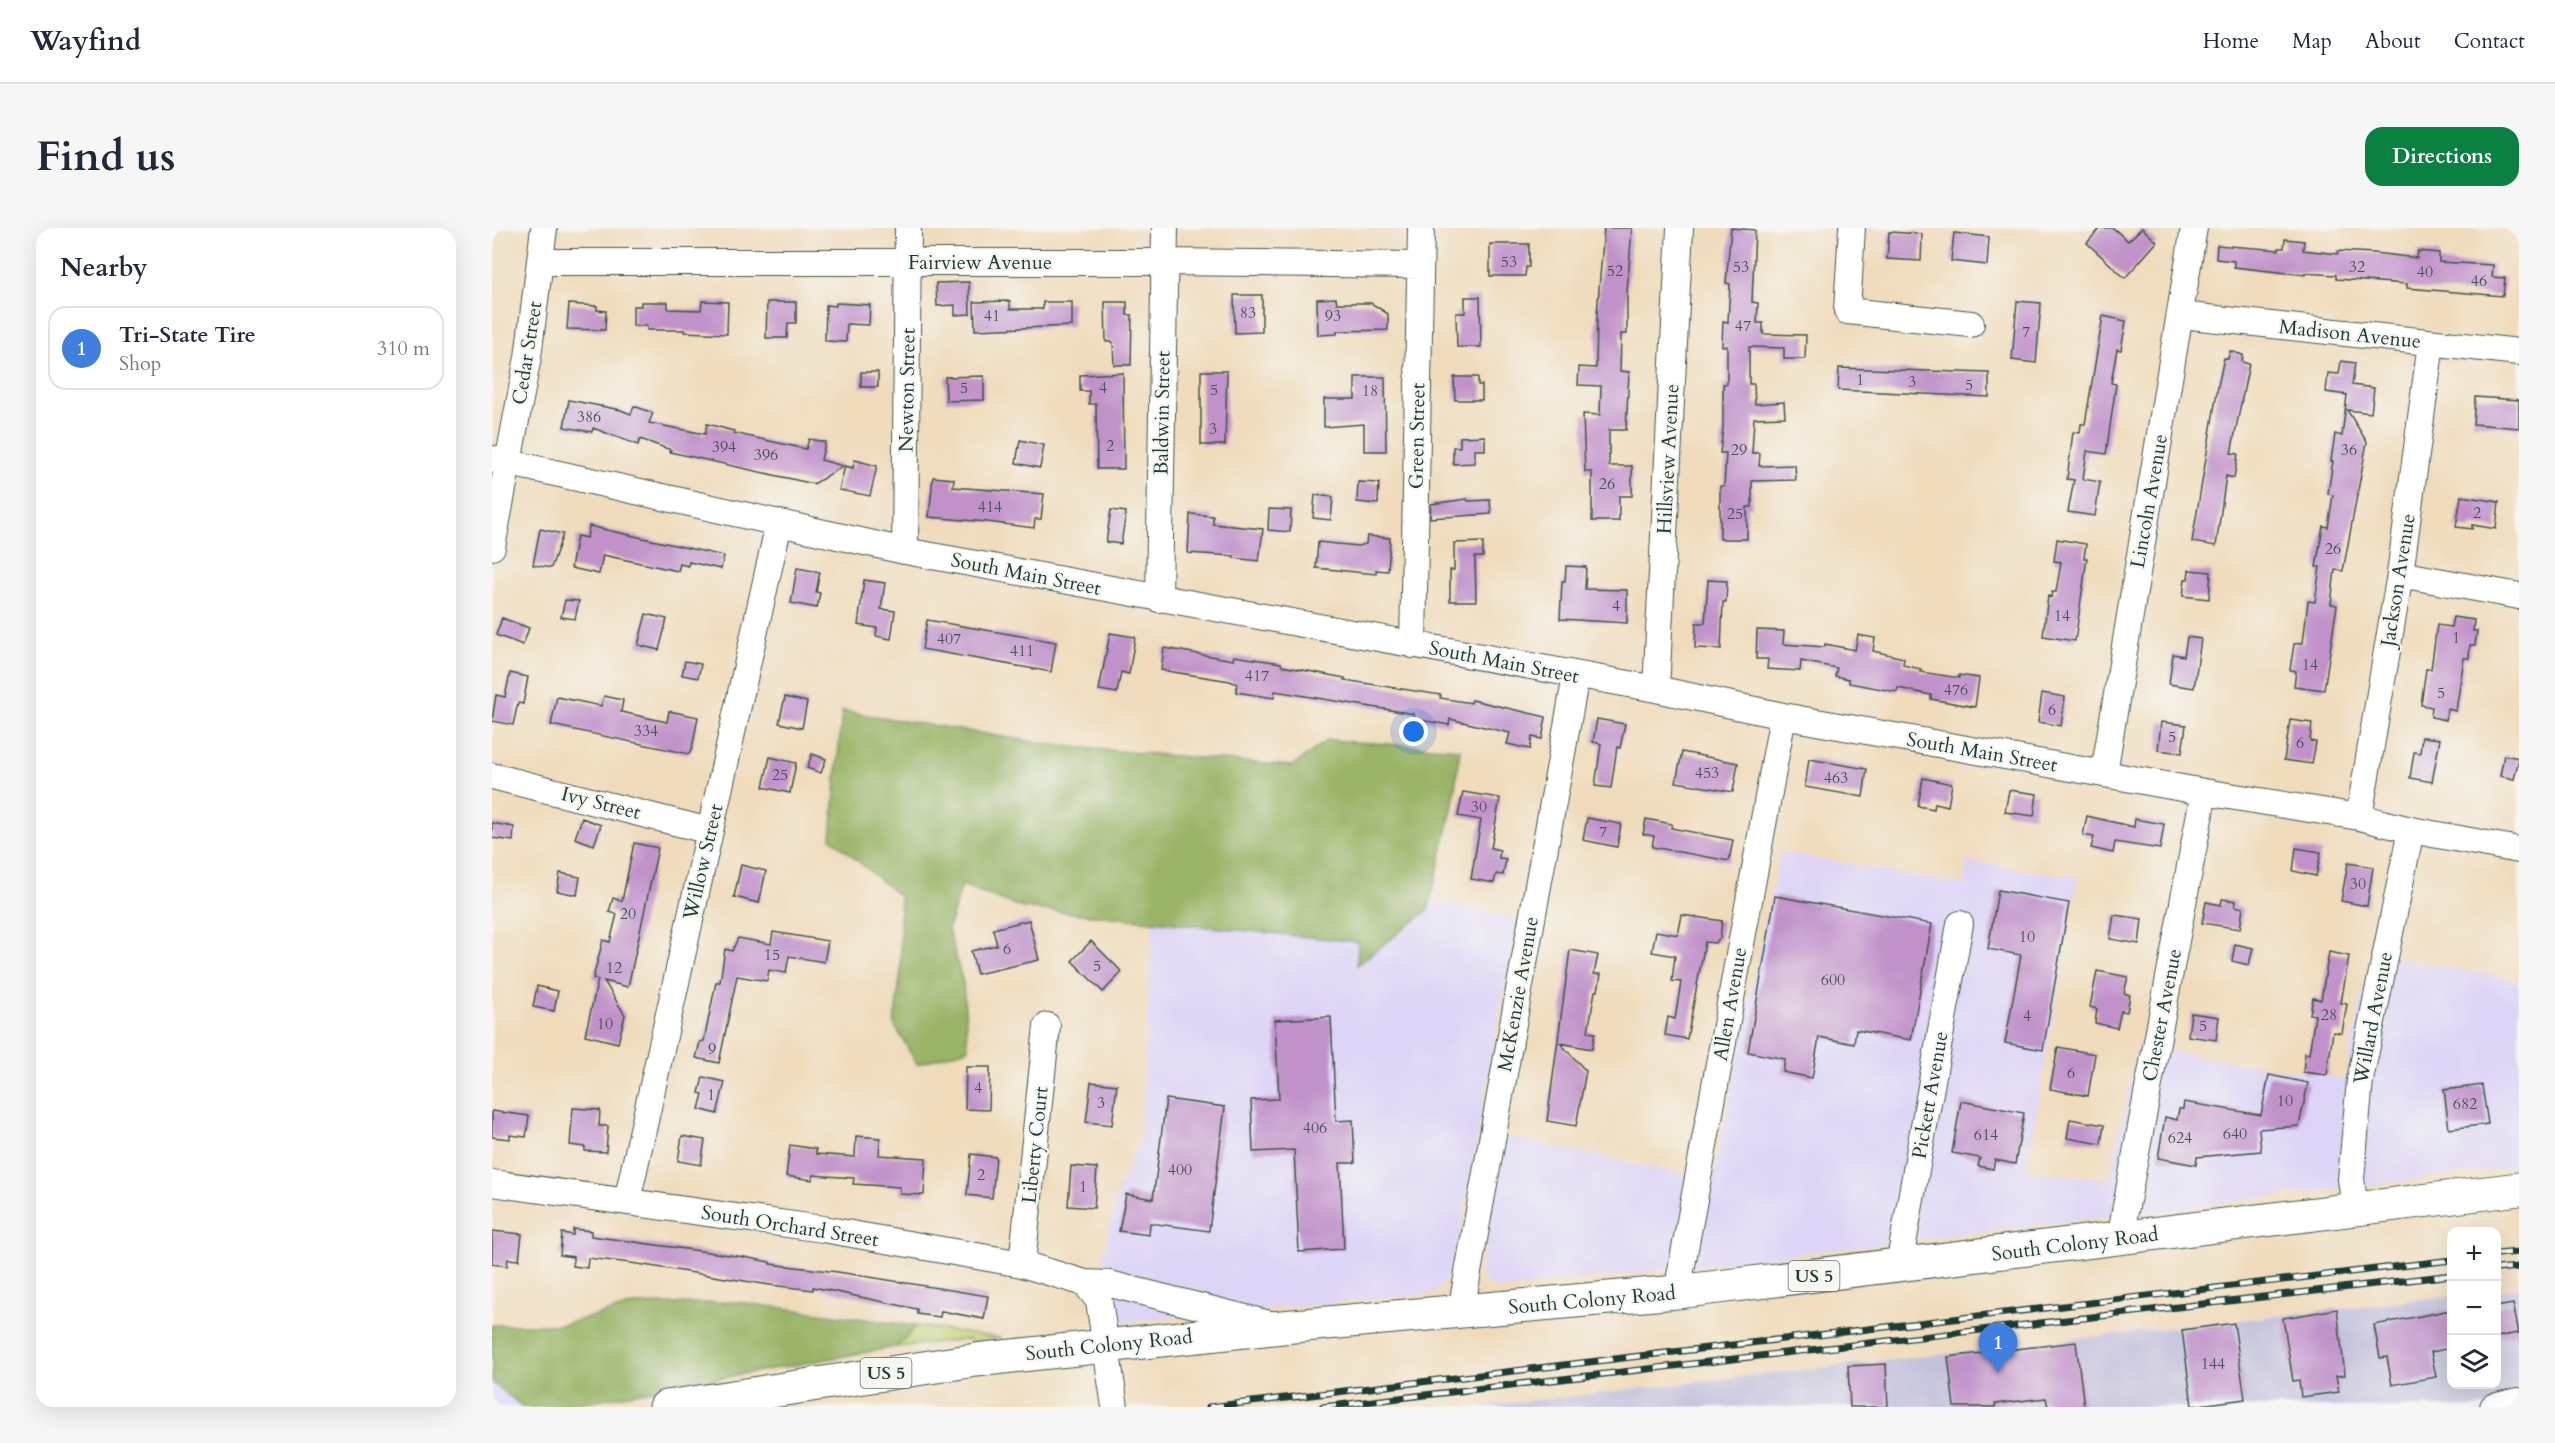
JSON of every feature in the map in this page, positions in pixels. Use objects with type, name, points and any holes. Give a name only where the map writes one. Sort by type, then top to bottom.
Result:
[{"type":"main road","name":"South Colony Road","points":[[666,1407],[976,1360],[1282,1327],[1677,1292],[2519,1189]]},
{"type":"street","name":"Cedar Street","points":[[492,547],[501,461],[528,357],[544,228]]},
{"type":"street","name":"Newton Street","points":[[905,551],[908,228]]},
{"type":"street","name":"Baldwin Street","points":[[1159,599],[1165,228]]},
{"type":"street","name":"Green Street","points":[[1413,645],[1421,228]]},
{"type":"street","name":"Hillsview Avenue","points":[[1656,689],[1680,228]]},
{"type":"street","points":[[1852,228],[1847,311],[1971,324]]},
{"type":"street","name":"Lincoln Avenue","points":[[2104,773],[2194,228]]},
{"type":"street","name":"Fairview Avenue","points":[[540,262],[1164,262],[1420,265]]},
{"type":"street","name":"Madison Avenue","points":[[2181,315],[2519,352]]},
{"type":"street","name":"Jackson Avenue","points":[[2359,817],[2400,574],[2431,343]]},
{"type":"street","name":"South Main Street","points":[[501,461],[905,551],[1656,689],[1783,716],[2204,792],[2359,817],[2412,830],[2519,850]]},
{"type":"street","name":"Willow Street","points":[[627,1201],[779,523]]},
{"type":"street","points":[[2400,574],[2519,596]]},
{"type":"street","name":"McKenzie Avenue","points":[[1461,1311],[1576,676]]},
{"type":"street","name":"Allen Avenue","points":[[1677,1292],[1783,716]]},
{"type":"street","name":"Ivy Street","points":[[492,776],[710,831]]},
{"type":"street","name":"Chester Avenue","points":[[2120,1238],[2204,792]]},
{"type":"street","name":"Willard Avenue","points":[[2355,1209],[2351,1179],[2360,1080],[2412,830]]},
{"type":"street","name":"Pickett Avenue","points":[[1899,1266],[1960,924]]},
{"type":"street","name":"Liberty Court","points":[[1022,1264],[1047,1026]]},
{"type":"street","name":"South Orchard Street","points":[[492,1183],[823,1229],[1022,1264],[1085,1283],[1110,1284],[1282,1327]]},
{"type":"street","points":[[1085,1283],[1099,1301],[1114,1397]]},
{"type":"street","points":[[2493,1407],[2519,1401]]},
{"type":"shaded area","points":[[1780,852],[1964,885],[1966,861],[2078,877],[2026,1171],[2110,1179],[2137,1047],[2345,1079],[2371,954],[2519,980],[2519,1167],[1499,1290],[1487,1285],[1480,1270],[1506,1137],[1713,1180]]},
{"type":"shaded area","points":[[1431,901],[1517,918],[1454,1268],[1438,1290],[1429,1294],[1115,1323],[1101,1267],[1118,1192],[1140,1138],[1153,920],[1358,942],[1358,964],[1428,910]]},
{"type":"shaded area","points":[[2519,1288],[2519,1407],[1478,1407],[2447,1296],[2447,1389],[2501,1389],[2501,1290]]},
{"type":"shaded area","points":[[492,1382],[523,1407],[492,1407]]},
{"type":"green space","points":[[842,711],[1060,746],[1292,766],[1328,740],[1460,749],[1453,805],[1428,910],[1357,965],[1358,942],[1023,908],[962,885],[948,929],[963,983],[968,1049],[917,1064],[894,1024],[901,971],[900,897],[831,838]]},
{"type":"green space","points":[[737,1302],[916,1326],[896,1347],[557,1407],[523,1407],[492,1382],[492,1325],[561,1325],[634,1305]]},
{"type":"green space","points":[[916,1326],[1001,1338],[896,1347]]},
{"type":"building","points":[[1604,228],[1632,228],[1627,292],[1627,334],[1621,334],[1620,371],[1629,372],[1626,430],[1609,430],[1609,466],[1632,466],[1632,496],[1619,496],[1619,521],[1592,521],[1592,472],[1585,472],[1583,414],[1600,415],[1601,386],[1578,385],[1579,367],[1596,368],[1597,314]]},
{"type":"building","points":[[1731,228],[1755,230],[1752,302],[1758,303],[1757,323],[1763,323],[1763,334],[1806,335],[1805,359],[1784,359],[1784,348],[1749,347],[1749,384],[1754,384],[1755,404],[1784,402],[1785,417],[1754,418],[1752,453],[1760,453],[1759,466],[1795,465],[1796,480],[1752,481],[1752,507],[1747,507],[1747,539],[1720,539],[1720,486],[1724,486],[1726,453],[1720,453],[1723,428],[1723,384],[1727,384],[1727,346],[1722,346],[1723,321],[1728,322],[1730,284],[1726,283]]},
{"type":"building","points":[[2100,228],[2113,228],[2128,241],[2142,228],[2157,242],[2125,278],[2087,243]]},
{"type":"building","points":[[1889,232],[1922,234],[1921,261],[1887,259]]},
{"type":"building","points":[[1954,233],[1989,237],[1987,265],[1951,261]]},
{"type":"building","points":[[2285,239],[2304,241],[2303,250],[2338,254],[2338,251],[2374,253],[2417,258],[2418,251],[2439,253],[2439,262],[2493,265],[2492,277],[2505,278],[2503,296],[2407,288],[2407,284],[2336,279],[2336,275],[2305,273],[2305,275],[2234,267],[2234,261],[2216,259],[2217,245],[2279,250],[2279,248],[2284,248]]},
{"type":"building","points":[[1490,244],[1529,244],[1529,267],[1526,267],[1525,276],[1490,276]]},
{"type":"building","points":[[969,282],[970,314],[955,315],[955,305],[937,306],[936,283]]},
{"type":"building","points":[[1234,295],[1262,295],[1262,332],[1235,333]]},
{"type":"building","points":[[1465,297],[1480,297],[1481,347],[1457,347],[1456,313],[1465,313]]},
{"type":"building","points":[[1336,298],[1337,303],[1371,303],[1388,314],[1388,330],[1337,331],[1337,334],[1318,335],[1317,299]]},
{"type":"building","points":[[702,301],[728,302],[727,334],[684,332],[684,330],[647,330],[647,326],[633,326],[633,306],[641,306],[641,302],[668,302],[668,309],[701,310]]},
{"type":"building","points":[[1010,301],[1010,309],[1043,309],[1043,302],[1072,302],[1072,326],[975,330],[974,302]]},
{"type":"building","points":[[2017,301],[2041,303],[2036,363],[2012,360]]},
{"type":"building","points":[[767,302],[796,302],[796,323],[788,323],[787,338],[766,338]]},
{"type":"building","points":[[1105,302],[1127,302],[1127,315],[1132,315],[1131,365],[1114,365],[1113,342],[1106,342]]},
{"type":"building","points":[[836,303],[870,305],[869,325],[847,324],[846,342],[825,341],[826,305],[836,306]]},
{"type":"building","points":[[569,304],[597,306],[597,310],[606,311],[605,330],[567,329]]},
{"type":"building","points":[[2103,316],[2126,321],[2121,350],[2117,349],[2111,383],[2116,384],[2106,454],[2087,451],[2083,479],[2100,482],[2095,516],[2068,512],[2074,480],[2067,479],[2073,432],[2080,433],[2081,424],[2085,424]]},
{"type":"building","points":[[2230,351],[2243,355],[2242,362],[2249,364],[2231,453],[2238,454],[2234,478],[2226,476],[2216,546],[2192,542],[2218,386],[2224,358],[2228,359]]},
{"type":"building","points":[[2341,361],[2355,363],[2352,385],[2374,388],[2371,413],[2347,410],[2367,442],[2343,571],[2335,570],[2331,604],[2337,605],[2324,690],[2294,686],[2296,671],[2290,670],[2294,644],[2303,643],[2308,601],[2315,602],[2320,567],[2316,567],[2323,526],[2328,527],[2333,495],[2328,494],[2333,461],[2331,461],[2335,434],[2342,436],[2347,395],[2326,392],[2328,373],[2339,374]]},
{"type":"building","points":[[1839,368],[1989,373],[1989,397],[1838,390]]},
{"type":"building","points":[[1201,371],[1227,371],[1225,445],[1201,445]]},
{"type":"building","points":[[861,372],[878,372],[878,387],[861,387]]},
{"type":"building","points":[[1123,373],[1124,469],[1097,469],[1096,404],[1089,404],[1089,391],[1080,391],[1080,375]]},
{"type":"building","points":[[984,376],[984,400],[946,401],[945,377]]},
{"type":"building","points":[[1355,377],[1385,377],[1386,451],[1364,451],[1364,424],[1324,427],[1324,399],[1355,399]]},
{"type":"building","points":[[1454,377],[1478,377],[1478,385],[1482,385],[1482,400],[1455,400]]},
{"type":"building","points":[[2475,397],[2519,400],[2519,428],[2473,424]]},
{"type":"building","points":[[569,400],[631,414],[634,406],[653,413],[649,423],[705,434],[707,424],[734,431],[733,433],[806,449],[809,439],[825,442],[821,460],[843,466],[814,484],[670,452],[671,450],[640,439],[638,445],[593,428],[592,432],[564,427]]},
{"type":"building","points":[[1485,436],[1485,450],[1475,450],[1475,463],[1453,464],[1453,447],[1460,447],[1460,437]]},
{"type":"building","points":[[1020,440],[1044,445],[1040,468],[1016,463]]},
{"type":"building","points":[[855,460],[877,466],[870,496],[839,490],[845,466],[853,468]]},
{"type":"building","points":[[933,477],[954,479],[953,487],[1044,494],[1041,519],[1035,519],[1034,528],[929,517]]},
{"type":"building","points":[[1358,482],[1379,483],[1378,504],[1357,502]]},
{"type":"building","points":[[1315,495],[1333,497],[1331,520],[1313,518]]},
{"type":"building","points":[[2461,496],[2499,502],[2496,529],[2472,525],[2472,529],[2456,527]]},
{"type":"building","points":[[1467,499],[1468,501],[1490,500],[1491,514],[1430,518],[1431,504]]},
{"type":"building","points":[[1269,509],[1291,510],[1290,532],[1268,530]]},
{"type":"building","points":[[1111,510],[1126,512],[1121,544],[1106,542]]},
{"type":"building","points":[[1190,514],[1213,516],[1213,524],[1263,529],[1259,561],[1234,558],[1234,556],[1188,553]]},
{"type":"building","points":[[589,526],[724,556],[721,569],[689,562],[688,566],[680,564],[678,571],[603,555],[599,574],[571,568],[577,536],[587,538]]},
{"type":"building","points":[[540,529],[563,534],[551,568],[533,565]]},
{"type":"building","points":[[1367,536],[1390,538],[1388,571],[1376,570],[1376,574],[1316,568],[1318,542],[1358,546],[1366,544]]},
{"type":"building","points":[[2057,539],[2086,544],[2084,558],[2087,558],[2075,641],[2043,636],[2048,596],[2051,597],[2052,592],[2056,592],[2061,562],[2054,561]]},
{"type":"building","points":[[1483,542],[1483,557],[1475,557],[1476,601],[1450,601],[1450,570],[1454,570],[1454,543]]},
{"type":"building","points":[[1566,566],[1586,567],[1585,589],[1627,590],[1627,623],[1560,619],[1562,581],[1565,581]]},
{"type":"building","points":[[797,568],[820,572],[816,592],[820,593],[817,608],[791,603]]},
{"type":"building","points":[[2189,570],[2211,572],[2209,599],[2183,596],[2185,579],[2188,579]]},
{"type":"building","points":[[864,580],[885,583],[881,609],[895,611],[891,639],[876,636],[877,628],[858,625]]},
{"type":"building","points":[[1708,580],[1727,581],[1726,602],[1723,602],[1721,649],[1695,648],[1696,623],[1705,623]]},
{"type":"building","points":[[565,600],[579,601],[575,619],[561,617]]},
{"type":"building","points":[[646,614],[667,619],[659,650],[638,645]]},
{"type":"building","points":[[2453,617],[2474,620],[2473,631],[2477,631],[2475,645],[2470,645],[2469,658],[2464,658],[2456,711],[2448,709],[2446,720],[2431,717],[2432,707],[2421,705],[2426,669],[2431,669],[2437,625],[2451,627]]},
{"type":"building","points":[[502,618],[529,628],[523,645],[496,635]]},
{"type":"building","points":[[927,620],[1056,642],[1051,672],[922,649]]},
{"type":"building","points":[[1757,630],[1784,631],[1783,644],[1825,647],[1825,644],[1855,650],[1858,635],[1875,638],[1873,651],[1904,658],[1903,665],[1921,669],[1920,672],[1959,678],[1959,675],[1979,678],[1975,707],[1931,699],[1931,695],[1898,688],[1897,692],[1849,683],[1849,679],[1835,676],[1837,668],[1801,661],[1800,671],[1767,669],[1768,659],[1756,659]]},
{"type":"building","points":[[1110,633],[1135,637],[1129,674],[1121,672],[1117,693],[1099,690]]},
{"type":"building","points":[[2187,637],[2201,639],[2194,688],[2169,684],[2173,654],[2184,656]]},
{"type":"building","points":[[1164,648],[1233,660],[1234,656],[1281,663],[1282,666],[1345,678],[1344,680],[1441,695],[1440,698],[1471,703],[1472,700],[1546,717],[1542,739],[1532,737],[1530,749],[1507,744],[1510,733],[1450,719],[1449,725],[1414,719],[1414,714],[1275,691],[1274,698],[1236,692],[1237,684],[1230,681],[1161,670]]},
{"type":"building","points":[[685,661],[701,664],[698,678],[682,675]]},
{"type":"building","points":[[510,673],[528,677],[523,704],[518,703],[513,725],[492,721],[496,695],[505,697]]},
{"type":"building","points":[[2042,693],[2065,697],[2061,726],[2038,722]]},
{"type":"building","points":[[604,696],[623,700],[621,712],[667,722],[669,711],[698,717],[689,754],[551,725],[557,697],[601,706]]},
{"type":"building","points":[[785,697],[807,702],[802,728],[779,723]]},
{"type":"building","points":[[1597,719],[1625,724],[1620,748],[1617,747],[1611,788],[1595,786],[1601,744],[1593,742]]},
{"type":"building","points":[[2290,720],[2312,723],[2310,741],[2316,742],[2312,764],[2284,760]]},
{"type":"building","points":[[2161,722],[2186,725],[2182,753],[2158,750]]},
{"type":"building","points":[[2422,737],[2440,739],[2432,782],[2410,778],[2414,752],[2420,753]]},
{"type":"building","points":[[1682,752],[1738,763],[1733,792],[1676,782]]},
{"type":"building","points":[[812,754],[826,759],[821,773],[807,768]]},
{"type":"building","points":[[2504,755],[2519,758],[2514,779],[2500,776]]},
{"type":"building","points":[[770,757],[796,763],[790,793],[763,787]]},
{"type":"building","points":[[1809,759],[1867,769],[1863,797],[1805,787]]},
{"type":"building","points":[[1923,778],[1952,784],[1948,806],[1935,803],[1934,809],[1918,806]]},
{"type":"building","points":[[2009,790],[2037,794],[2034,816],[2005,812]]},
{"type":"building","points":[[1463,792],[1500,798],[1491,848],[1500,850],[1499,858],[1506,859],[1503,875],[1496,874],[1494,883],[1471,879],[1481,820],[1458,816]]},
{"type":"building","points":[[2087,816],[2134,827],[2135,819],[2164,824],[2160,849],[2115,842],[2113,853],[2091,848],[2094,837],[2083,835]]},
{"type":"building","points":[[582,818],[601,825],[594,845],[575,838]]},
{"type":"building","points":[[1587,818],[1621,824],[1617,847],[1583,840]]},
{"type":"building","points":[[1646,819],[1672,824],[1671,828],[1733,840],[1729,861],[1652,847],[1654,836],[1643,834]]},
{"type":"building","points":[[492,823],[514,827],[513,841],[492,838]]},
{"type":"building","points":[[634,843],[658,848],[628,987],[604,981],[625,1015],[618,1043],[585,1035],[598,980],[593,978],[603,940],[610,942],[617,914],[609,912],[613,898],[622,901]]},
{"type":"building","points":[[2296,848],[2321,852],[2316,876],[2293,871]]},
{"type":"building","points":[[2348,863],[2373,867],[2367,906],[2341,901]]},
{"type":"building","points":[[741,865],[766,871],[759,903],[734,897]]},
{"type":"building","points":[[560,873],[580,877],[577,895],[557,891]]},
{"type":"building","points":[[1998,890],[2069,903],[2043,1050],[2005,1043],[2021,955],[1988,949]]},
{"type":"building","points":[[1775,896],[1932,924],[1911,1040],[1856,1030],[1854,1044],[1819,1037],[1812,1078],[1783,1072],[1785,1059],[1748,1052]]},
{"type":"building","points":[[2222,899],[2236,901],[2235,906],[2243,908],[2240,929],[2202,923],[2206,902],[2221,905]]},
{"type":"building","points":[[1682,915],[1722,921],[1720,938],[1715,943],[1705,942],[1687,1039],[1665,1035],[1668,1017],[1675,1019],[1681,982],[1672,981],[1675,956],[1652,952],[1656,931],[1678,935]]},
{"type":"building","points":[[2114,915],[2142,919],[2139,944],[2110,939]]},
{"type":"building","points":[[1029,920],[1039,960],[977,974],[971,951],[997,945],[993,929]]},
{"type":"building","points":[[773,932],[828,941],[824,962],[789,956],[786,973],[769,970],[767,981],[737,976],[719,1063],[696,1058],[700,1042],[704,1041],[716,982],[720,982],[725,949],[732,951],[738,938],[771,944]]},
{"type":"building","points":[[1091,941],[1122,972],[1103,992],[1072,961]]},
{"type":"building","points":[[2235,944],[2253,948],[2249,965],[2232,961]]},
{"type":"building","points":[[1570,950],[1598,955],[1594,974],[1601,974],[1598,991],[1595,991],[1588,1032],[1595,1033],[1592,1049],[1560,1043],[1586,1071],[1576,1126],[1547,1121]]},
{"type":"building","points":[[2329,952],[2349,956],[2341,1003],[2347,1004],[2342,1033],[2333,1032],[2327,1075],[2303,1072],[2305,1053],[2309,1054],[2315,1015],[2310,1014],[2313,998],[2321,1000]]},
{"type":"building","points":[[2097,971],[2128,977],[2124,993],[2130,995],[2127,1012],[2121,1011],[2117,1028],[2095,1023],[2097,1009],[2090,1007]]},
{"type":"building","points":[[537,986],[558,991],[554,1011],[533,1007]]},
{"type":"building","points":[[2191,1013],[2219,1017],[2216,1040],[2188,1036]]},
{"type":"building","points":[[1331,1017],[1336,1121],[1353,1120],[1355,1163],[1340,1163],[1344,1249],[1299,1252],[1294,1150],[1253,1152],[1251,1100],[1279,1099],[1275,1020]]},
{"type":"building","points":[[2058,1047],[2095,1054],[2088,1096],[2050,1089]]},
{"type":"building","points":[[966,1067],[990,1067],[989,1110],[965,1109]]},
{"type":"building","points":[[2269,1075],[2308,1083],[2299,1126],[2259,1129],[2261,1151],[2197,1157],[2196,1165],[2158,1158],[2165,1117],[2177,1120],[2179,1109],[2183,1109],[2184,1102],[2261,1115]]},
{"type":"building","points":[[703,1077],[725,1082],[717,1114],[699,1109],[703,1094],[699,1093]]},
{"type":"building","points":[[1091,1082],[1117,1085],[1112,1125],[1086,1122]]},
{"type":"building","points":[[2482,1085],[2488,1124],[2449,1129],[2444,1090]]},
{"type":"building","points":[[1166,1099],[1225,1107],[1209,1231],[1150,1223],[1149,1235],[1119,1231],[1126,1194],[1153,1199]]},
{"type":"building","points":[[1961,1101],[2024,1113],[2015,1164],[1995,1160],[1993,1169],[1978,1166],[1980,1158],[1952,1153]]},
{"type":"building","points":[[573,1108],[600,1110],[599,1126],[608,1126],[606,1152],[585,1151],[585,1147],[570,1145]]},
{"type":"building","points":[[492,1111],[529,1116],[526,1137],[510,1135],[510,1139],[492,1137]]},
{"type":"building","points":[[2070,1119],[2104,1125],[2101,1144],[2067,1138]]},
{"type":"building","points":[[682,1136],[705,1140],[701,1165],[678,1161]]},
{"type":"building","points":[[856,1136],[880,1138],[879,1155],[926,1158],[924,1195],[900,1194],[900,1187],[853,1184],[854,1178],[813,1175],[812,1180],[786,1176],[790,1145],[816,1149],[816,1154],[855,1157]]},
{"type":"building","points":[[971,1154],[996,1157],[992,1198],[967,1195]]},
{"type":"building","points":[[1071,1166],[1097,1168],[1094,1208],[1068,1206]]},
{"type":"building","points":[[573,1229],[591,1231],[591,1236],[744,1257],[770,1262],[770,1264],[838,1272],[988,1296],[984,1319],[941,1311],[940,1317],[917,1314],[917,1309],[813,1287],[813,1290],[770,1285],[631,1263],[588,1258],[587,1268],[573,1266],[573,1257],[560,1255],[562,1233],[573,1235]]},
{"type":"building","points":[[492,1231],[522,1234],[519,1260],[508,1259],[507,1266],[492,1264]]},
{"type":"building","points":[[2513,1304],[2519,1333],[2501,1336],[2501,1306]]},
{"type":"building","points":[[2337,1309],[2345,1375],[2336,1376],[2339,1392],[2301,1397],[2299,1380],[2293,1381],[2283,1318]]},
{"type":"building","points":[[2447,1311],[2447,1349],[2431,1352],[2436,1377],[2392,1385],[2387,1357],[2380,1358],[2374,1325]]},
{"type":"building","points":[[2234,1323],[2245,1399],[2192,1406],[2182,1330]]},
{"type":"building","points":[[2076,1342],[2084,1407],[2048,1407],[2046,1398],[1995,1404],[1995,1407],[1954,1407],[1948,1357]]},
{"type":"building","points":[[1886,1364],[1888,1407],[1850,1407],[1848,1366]]},
{"type":"railway","points":[[2501,1254],[2519,1252]]},
{"type":"railway","points":[[1209,1407],[2447,1261]]},
{"type":"railway","points":[[2501,1269],[2519,1267]]},
{"type":"railway","points":[[1322,1407],[2447,1276]]},
{"type":"place","name":"Tri-State Tire","points":[[1998,1373]]}]
